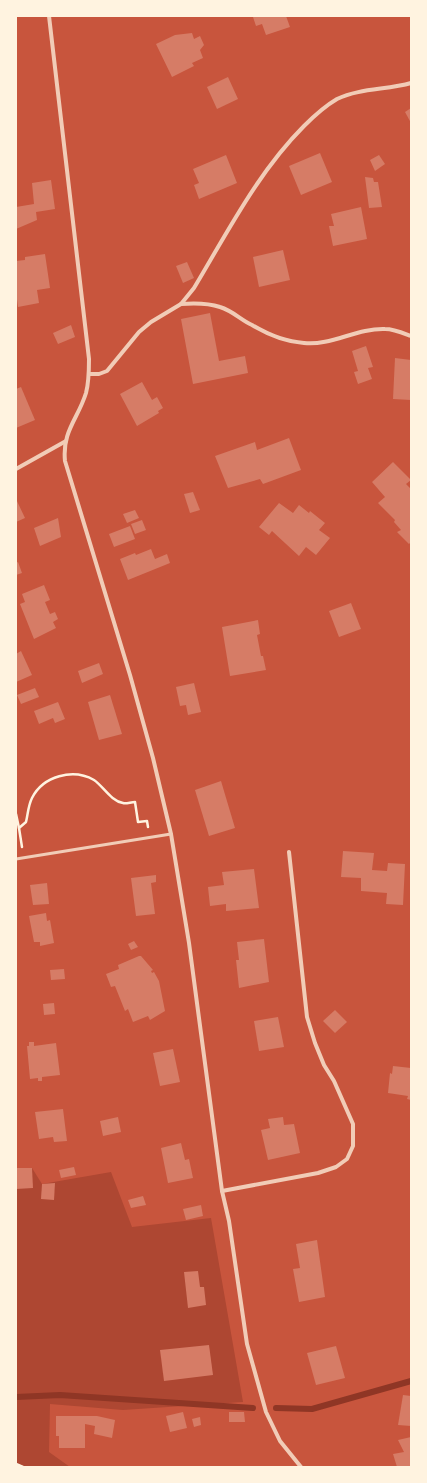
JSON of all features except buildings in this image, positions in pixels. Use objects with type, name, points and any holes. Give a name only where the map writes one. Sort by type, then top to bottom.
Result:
[{"type":"street","points":[[49,16],[89,359],[89,374],[86,392],[77,414],[70,426],[64,451],[65,461],[130,675],[153,758],[171,834],[189,944],[222,1191],[229,1221],[247,1344],[266,1412],[280,1441],[301,1467]]},
{"type":"street","points":[[89,374],[107,372],[139,332],[151,322],[181,304],[194,288],[258,181],[288,142],[316,113],[337,99],[352,94],[411,83]]},
{"type":"street","points":[[181,304],[199,303],[220,307],[234,313],[252,325],[271,334],[304,344],[318,344],[369,331],[385,329],[411,336]]},
{"type":"street","points":[[16,469],[66,441]]},
{"type":"street","points":[[222,1191],[324,1172],[336,1167],[346,1159],[353,1146],[353,1124],[334,1081],[324,1065],[307,1017],[289,852]]},
{"type":"lane","points":[[16,859],[171,834]]},
{"type":"path","points":[[19,828],[26,822],[32,797],[38,789],[54,778],[73,774],[93,780],[117,801],[124,803],[135,802],[138,822],[147,821],[150,838]]},
{"type":"path","points":[[16,814],[24,858]]},
{"type":"path","points":[[16,1464],[23,1467]]},
{"type":"shaded area","points":[[16,1168],[32,1168],[42,1184],[111,1172],[132,1227],[211,1218],[243,1402],[123,1410],[50,1404],[49,1452],[70,1467],[16,1467]]},
{"type":"waterway","points":[[276,1408],[312,1409],[411,1381]]},
{"type":"waterway","points":[[16,1397],[60,1395],[253,1408]]}]
